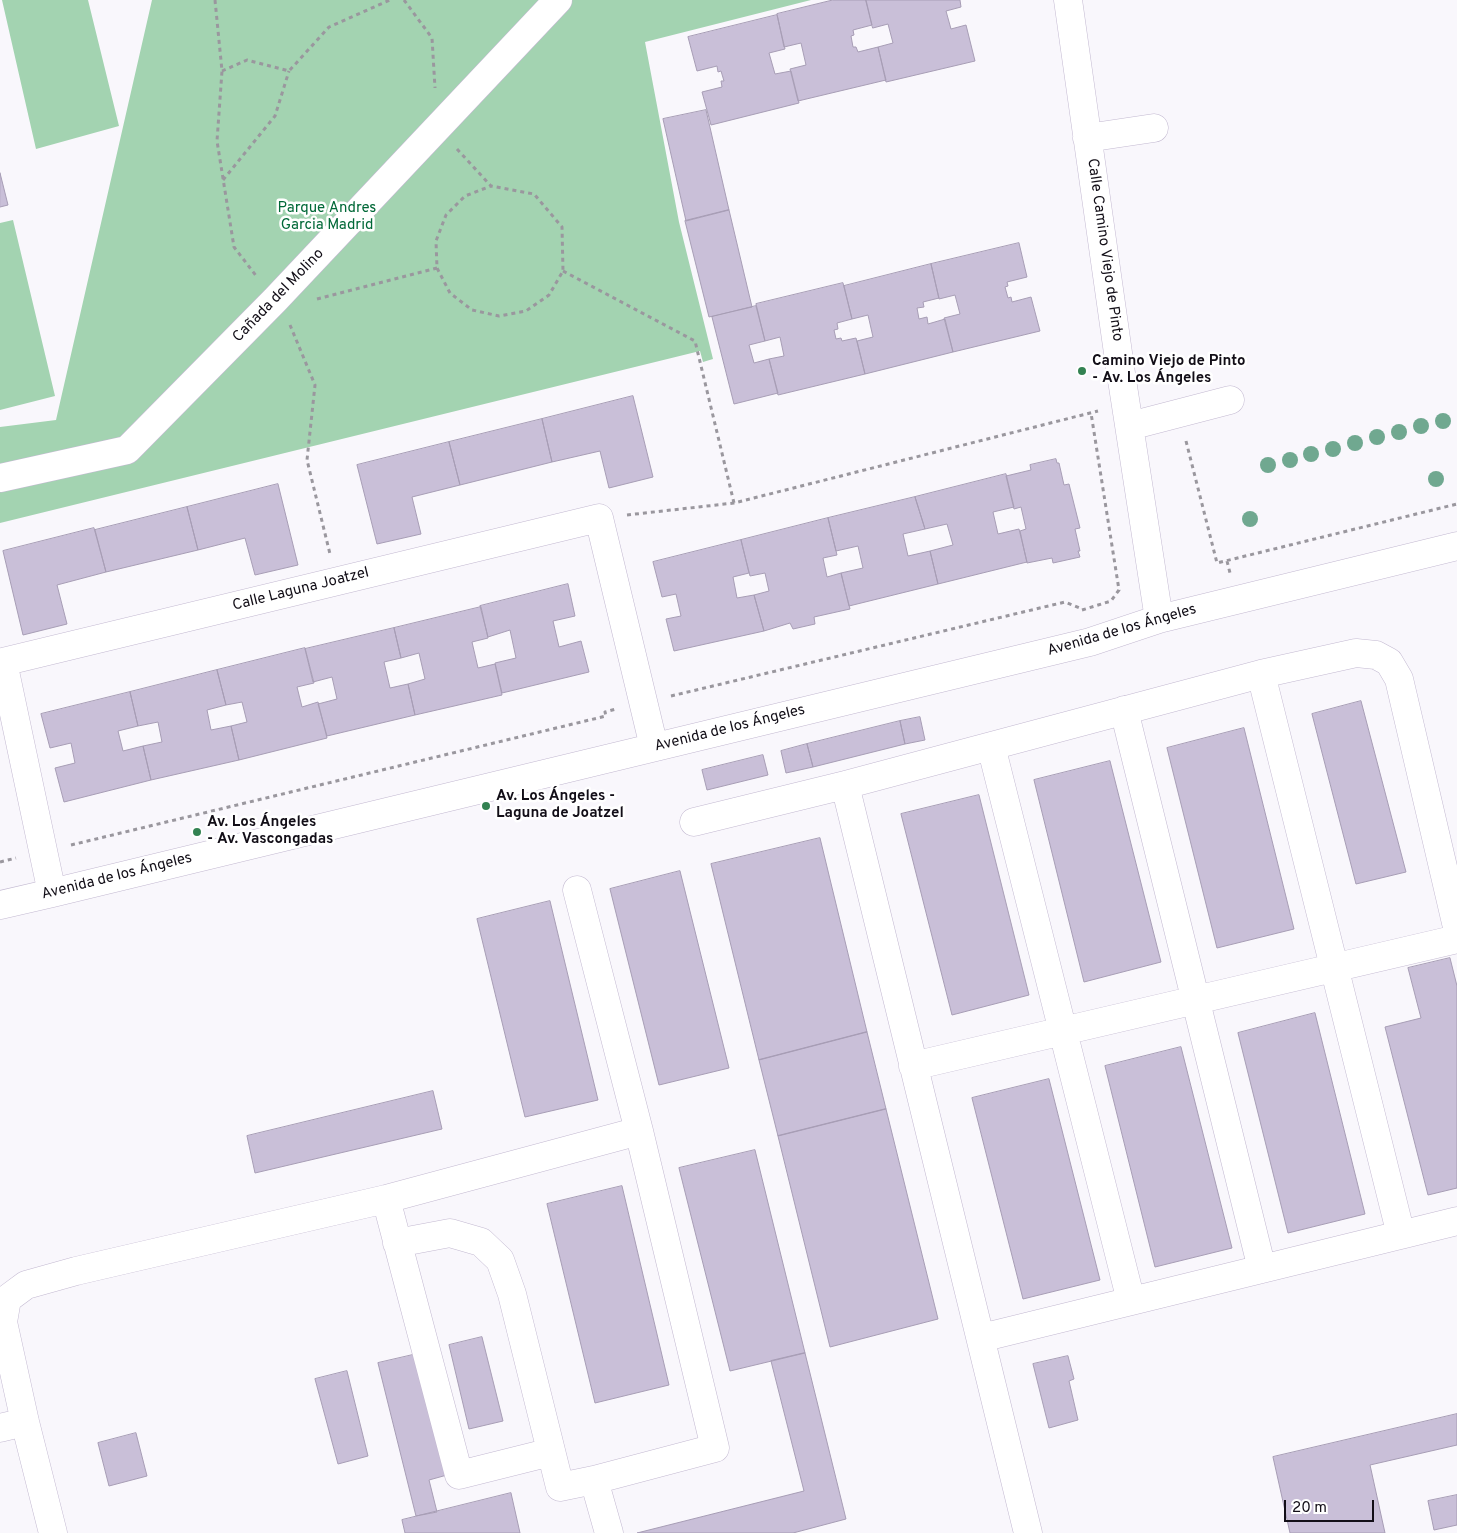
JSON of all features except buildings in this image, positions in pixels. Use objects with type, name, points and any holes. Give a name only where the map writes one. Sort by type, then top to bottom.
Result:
[{"type":"street","name":"Cañada del Molino","points":[[0,478],[127,450],[275,300],[558,0]]},
{"type":"street","name":"Calle Camino Viejo de Pinto","points":[[1068,0],[1159,619]]},
{"type":"street","points":[[1087,138],[1154,128]]},
{"type":"street","points":[[1128,415],[1179,414],[1230,400]]},
{"type":"street","points":[[599,518],[654,748]]},
{"type":"street","name":"Calle Laguna Joatzel","points":[[52,893],[3,662],[599,518]]},
{"type":"street","name":"Avenida de los Ángeles","points":[[0,905],[1090,642],[1159,619],[1457,546]]},
{"type":"street","points":[[694,822],[845,785],[1261,674],[1356,653],[1376,656],[1389,662],[1399,679],[1457,927]]},
{"type":"street","points":[[1261,674],[1400,1235]]},
{"type":"street","points":[[1124,710],[1262,1269]]},
{"type":"street","points":[[991,746],[1131,1301]]},
{"type":"street","points":[[845,785],[1028,1533]]},
{"type":"street","points":[[398,1243],[450,1233],[481,1242],[500,1260],[512,1294],[560,1487],[594,1480],[715,1448],[639,1131],[577,890]]},
{"type":"street","points":[[913,1066],[1457,939]]},
{"type":"street","points":[[53,1533],[13,1425],[3,1322],[7,1299],[26,1285],[76,1271],[386,1200],[639,1131]]},
{"type":"street","points":[[386,1200],[459,1475],[551,1452]]},
{"type":"street","points":[[981,1338],[1457,1221]]},
{"type":"street","points":[[594,1480],[609,1533]]},
{"type":"path","points":[[223,180],[275,116],[289,71],[329,27],[390,0]]},
{"type":"path","points":[[404,0],[432,38],[438,127],[491,186]]},
{"type":"path","points":[[222,71],[247,60],[289,71]]},
{"type":"path","points":[[491,186],[534,194],[562,227],[563,271],[549,295],[526,311],[499,316],[472,310],[450,293],[437,268],[436,241],[446,215],[466,196],[491,186]]},
{"type":"path","points":[[312,300],[437,268]]},
{"type":"path","points":[[563,271],[695,341],[734,503]]},
{"type":"path","points":[[0,862],[606,716],[605,712],[1065,602],[1082,610],[1111,601],[1119,590],[1091,413]]},
{"type":"path","points":[[599,518],[734,503],[1091,413],[1128,415]]},
{"type":"path","points":[[1179,414],[1217,564],[1457,504]]},
{"type":"path","points":[[1082,610],[1090,642]]},
{"type":"green space","points":[[2,0],[88,0],[119,126],[36,149]]},
{"type":"green space","name":"Parque Andres Garcia Madrid","points":[[152,0],[811,0],[645,42],[679,222],[713,359],[703,362],[700,351],[0,523],[0,427],[56,420]]},
{"type":"green space","points":[[13,220],[55,396],[0,410],[0,223]]},
{"type":"place","name":"Camino Viejo de Pinto - Av. Los Ángeles","points":[[1082,371]]},
{"type":"place","name":"Av. Los Ángeles - Laguna de Joatzel","points":[[486,806]]},
{"type":"place","name":"Av. Los Ángeles - Av. Vascongadas","points":[[197,832]]}]
